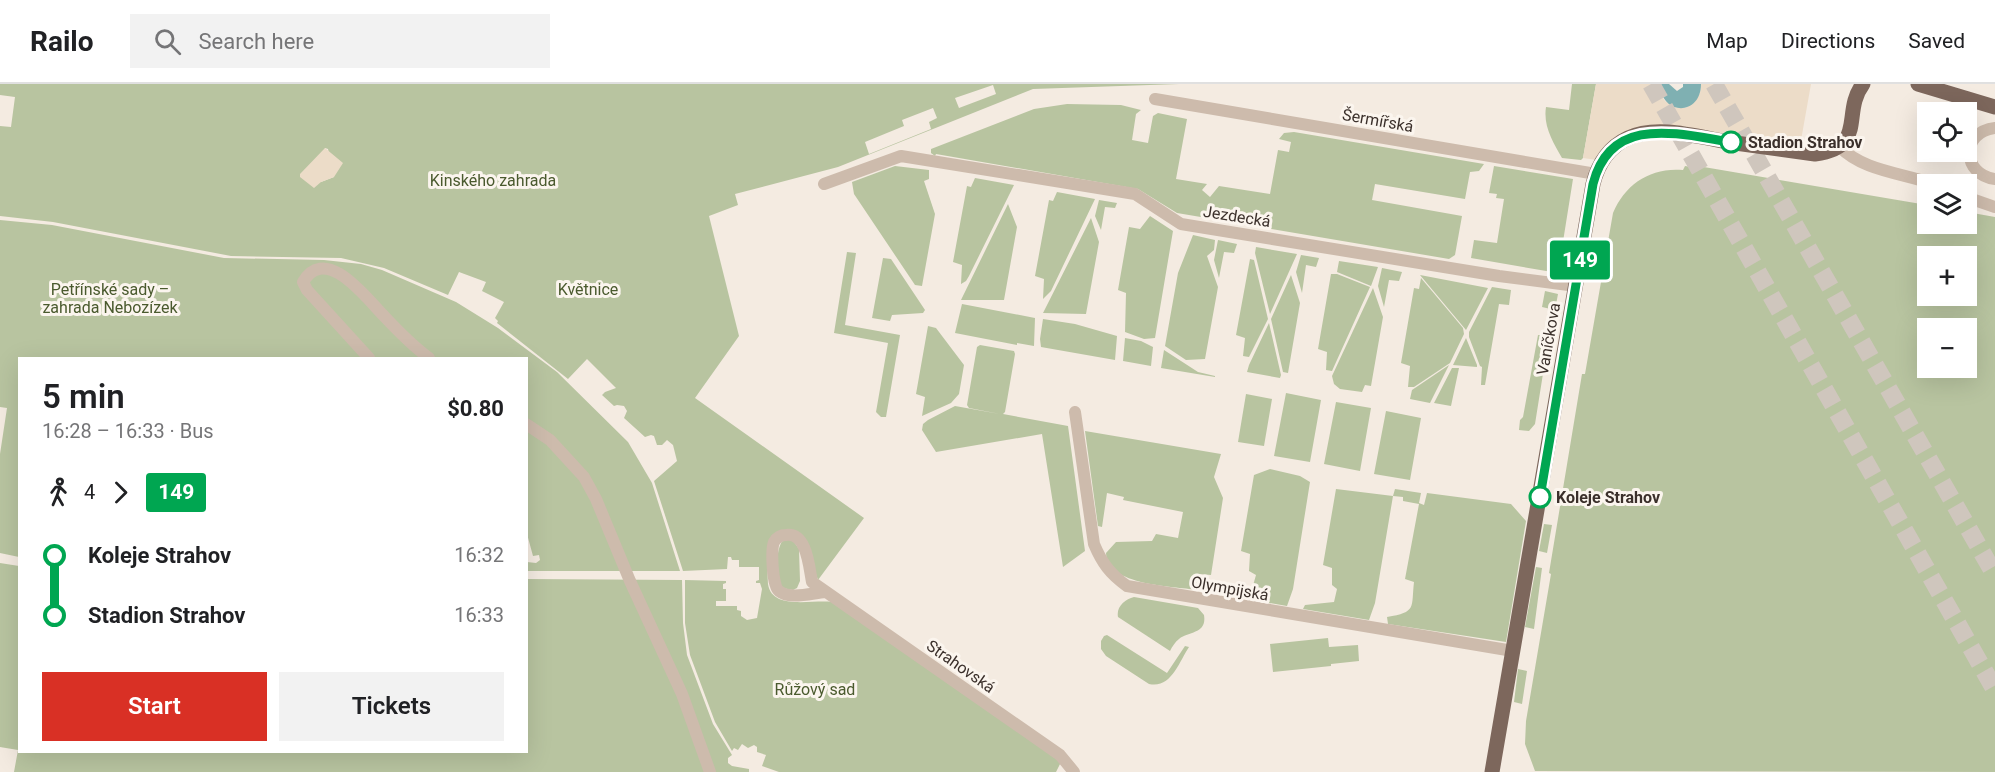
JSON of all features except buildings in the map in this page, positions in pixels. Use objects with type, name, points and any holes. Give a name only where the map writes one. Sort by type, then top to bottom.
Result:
[{"type":"main road","points":[[1840,147],[1848,135],[1857,97],[1863,84]]},
{"type":"main road","points":[[1918,84],[1995,107]]},
{"type":"main road","name":"Vaníčkova","points":[[1492,772],[1596,174],[1601,162],[1621,142],[1648,133],[1678,134],[1815,154],[1826,153],[1840,147]]},
{"type":"street","name":"Šermířská","points":[[1155,99],[1596,174]]},
{"type":"street","points":[[1995,128],[1980,133],[1972,143],[1970,158],[1977,172],[1995,179]]},
{"type":"street","points":[[1840,147],[1850,156],[1867,165],[1917,179]]},
{"type":"street","name":"Jezdecká","points":[[824,184],[901,156],[1135,194],[1181,224],[1500,276],[1576,286]]},
{"type":"street","points":[[1977,200],[1995,207]]},
{"type":"street","points":[[368,357],[307,291],[303,282],[308,274],[315,270],[324,270],[344,276],[355,284],[385,318],[428,357]]},
{"type":"street","name":"Olympijská","points":[[1075,412],[1094,544],[1103,564],[1114,577],[1127,586],[1514,651]]},
{"type":"street","points":[[528,425],[550,440],[584,477],[596,499],[630,581],[682,694],[710,772]]},
{"type":"street","name":"Strahovská","points":[[825,592],[793,595],[777,590],[774,584],[773,548],[779,536],[788,534],[796,536],[802,542],[812,582],[1060,755],[1074,772]]},
{"type":"green space","points":[[0,84],[1179,84],[1033,89],[838,167],[735,194],[738,205],[709,216],[739,336],[695,398],[864,518],[818,580],[802,535],[768,546],[768,584],[771,592],[777,598],[785,601],[832,602],[1061,762],[1056,772],[779,772],[762,766],[766,755],[757,752],[757,747],[754,745],[748,748],[742,744],[738,750],[734,748],[732,751],[715,722],[690,655],[685,623],[685,580],[726,581],[723,589],[726,589],[726,601],[716,601],[716,606],[737,606],[737,610],[741,611],[741,616],[747,620],[757,618],[762,589],[760,583],[756,583],[759,580],[759,567],[739,567],[739,560],[732,560],[728,557],[727,569],[683,571],[654,481],[677,461],[673,445],[667,440],[662,445],[657,445],[654,436],[645,437],[624,418],[627,411],[624,406],[614,406],[602,395],[616,388],[587,359],[568,379],[497,323],[495,318],[504,302],[482,291],[486,282],[459,272],[448,295],[384,268],[341,258],[231,256],[53,222],[0,216],[0,126],[11,127],[15,97],[0,95]],"holes":[[[993,85],[996,94],[959,108],[955,98]],[[933,108],[937,118],[929,122],[931,129],[869,154],[865,142],[904,126],[902,120]],[[325,148],[328,149],[334,177],[321,182]]]},
{"type":"green space","points":[[1572,84],[1596,84],[1581,160],[1562,158],[1550,134],[1545,114],[1546,107],[1569,110]]},
{"type":"green space","points":[[1067,104],[1121,105],[1141,110],[1136,114],[1132,140],[1148,143],[1153,116],[1158,113],[1187,119],[1176,179],[1207,184],[1202,190],[1210,197],[1219,186],[1270,194],[1278,150],[1289,152],[1291,142],[1279,139],[1284,133],[1294,132],[1484,164],[1479,171],[1470,172],[1465,199],[1375,184],[1372,200],[1462,216],[1455,255],[1449,259],[1177,213],[1138,189],[936,154],[935,156],[931,153],[931,149],[1034,109]]},
{"type":"green space","points":[[1692,165],[1917,203],[1917,234],[1977,234],[1977,214],[1995,217],[1995,772],[1535,771],[1525,744],[1526,721],[1582,374],[1585,374],[1613,213],[1624,194],[1640,180],[1660,171],[1683,170],[1685,166],[1691,167]]},
{"type":"green space","points":[[895,166],[929,170],[929,179],[924,181],[935,214],[922,286],[915,285],[854,194],[852,182]]},
{"type":"green space","points":[[1494,166],[1573,179],[1558,273],[1471,258],[1474,240],[1497,243],[1504,199],[1496,198],[1497,194],[1489,193]]},
{"type":"green space","points":[[975,178],[1014,185],[969,276],[961,284],[962,265],[953,262],[967,186],[971,187]]},
{"type":"green space","points":[[1057,192],[1095,199],[1051,291],[1043,299],[1044,279],[1035,276],[1049,200],[1053,201]]},
{"type":"green space","points":[[1099,200],[1117,203],[1115,208],[1105,207],[1101,230],[1095,216]]},
{"type":"green space","points":[[1008,204],[1017,227],[1004,300],[961,300]]},
{"type":"green space","points":[[1150,216],[1173,231],[1155,338],[1144,339],[1125,332],[1126,293],[1118,290],[1129,227],[1140,229]]},
{"type":"green space","points":[[1091,218],[1099,242],[1086,314],[1043,313]]},
{"type":"green space","name":"Petřínské sady – zahrada Nebozízek","points":[[0,220],[52,225],[224,258],[324,260],[361,264],[382,270],[456,302],[498,328],[557,372],[628,442],[652,483],[680,571],[528,571],[528,562],[536,563],[540,560],[539,555],[533,556],[528,538],[528,357],[18,357],[18,557],[0,553],[0,454],[7,408],[0,407]]},
{"type":"green space","points":[[1193,235],[1215,240],[1214,250],[1207,256],[1218,287],[1205,359],[1186,360],[1165,346],[1178,273]]},
{"type":"green space","points":[[1218,240],[1237,244],[1234,253],[1224,252],[1219,278],[1214,260]]},
{"type":"green space","points":[[1592,240],[1599,242],[1594,275],[1586,275]]},
{"type":"green space","points":[[1256,247],[1297,254],[1270,314],[1255,253]]},
{"type":"green space","points":[[847,252],[856,253],[845,325],[900,335],[886,417],[881,417],[876,412],[888,343],[834,333]]},
{"type":"green space","points":[[1301,255],[1319,258],[1316,267],[1306,265],[1302,293],[1296,272]]},
{"type":"green space","points":[[883,258],[891,259],[925,310],[923,313],[892,315],[890,321],[872,318]]},
{"type":"green space","points":[[1250,259],[1254,260],[1268,319],[1249,357],[1243,356],[1245,338],[1236,335]]},
{"type":"green space","points":[[1339,261],[1378,267],[1371,286],[1337,272]]},
{"type":"green space","points":[[1382,268],[1402,272],[1399,281],[1389,280],[1384,307],[1378,286]]},
{"type":"green space","points":[[1331,274],[1337,274],[1370,287],[1332,371],[1326,370],[1327,352],[1318,349]]},
{"type":"green space","points":[[1291,275],[1300,303],[1288,373],[1283,372],[1271,319]]},
{"type":"green space","points":[[1420,275],[1488,288],[1466,330]]},
{"type":"green space","points":[[1421,278],[1463,328],[1464,334],[1450,363],[1414,387],[1408,387],[1410,366],[1401,363],[1414,288],[1419,289]]},
{"type":"green space","points":[[1492,287],[1511,290],[1509,305],[1499,304],[1485,385],[1481,385],[1482,367],[1469,332]]},
{"type":"green space","points":[[1373,288],[1383,317],[1371,386],[1365,385],[1362,392],[1340,389],[1334,384],[1332,376]]},
{"type":"green space","points":[[1545,291],[1558,294],[1555,310],[1542,307]]},
{"type":"green space","points":[[962,304],[1035,318],[1034,346],[955,333]]},
{"type":"green space","points":[[1043,319],[1075,324],[1117,336],[1115,360],[1041,347]]},
{"type":"green space","points":[[1269,323],[1281,375],[1280,378],[1247,372]]},
{"type":"green space","points":[[928,326],[936,328],[964,365],[959,394],[951,403],[922,416],[925,397],[916,394]]},
{"type":"green space","points":[[1538,335],[1549,336],[1535,424],[1529,431],[1519,430],[1520,420],[1523,417]]},
{"type":"green space","points":[[1125,338],[1141,341],[1153,347],[1151,366],[1123,361]]},
{"type":"green space","points":[[1466,338],[1477,365],[1477,367],[1453,365]]},
{"type":"green space","points":[[980,345],[1014,351],[1015,354],[1003,414],[1068,426],[1085,551],[1063,567],[1042,434],[936,452],[922,430],[923,424],[928,420],[955,406],[1000,414],[969,408],[967,405],[977,347]]},
{"type":"green space","points":[[1164,350],[1198,372],[1215,377],[1161,368]]},
{"type":"green space","points":[[1449,365],[1430,403],[1410,399],[1412,390]]},
{"type":"green space","points":[[1452,368],[1459,368],[1451,406],[1434,403]]},
{"type":"green space","points":[[1286,393],[1321,400],[1310,462],[1274,456]]},
{"type":"green space","points":[[1246,394],[1272,399],[1264,446],[1238,442]]},
{"type":"green space","points":[[1336,402],[1371,408],[1360,471],[1324,464]]},
{"type":"green space","points":[[1386,411],[1421,418],[1410,480],[1374,474]]},
{"type":"green space","points":[[1085,431],[1221,454],[1214,477],[1223,498],[1211,575],[1199,574],[1197,590],[1158,585],[1129,578],[1117,572],[1109,564],[1106,553],[1116,542],[1152,541],[1156,534],[1178,538],[1183,512],[1123,500],[1124,497],[1107,493],[1102,527],[1098,526]]},
{"type":"green space","points":[[1270,469],[1300,476],[1310,482],[1293,589],[1287,606],[1222,595],[1223,592],[1252,589],[1256,575],[1249,571],[1250,554],[1241,551],[1254,475]]},
{"type":"green space","points":[[1336,489],[1393,496],[1375,603],[1369,620],[1303,609],[1305,605],[1334,602],[1337,589],[1332,585],[1332,568],[1323,565]]},
{"type":"green space","points":[[1395,489],[1421,493],[1419,503],[1424,505],[1427,493],[1511,504],[1526,521],[1506,642],[1388,624],[1387,617],[1408,611],[1411,607],[1414,582],[1405,579],[1419,504],[1403,501],[1403,497],[1393,496]]},
{"type":"green space","points":[[1544,524],[1552,525],[1547,553],[1539,551]]},
{"type":"green space","points":[[792,539],[799,549],[800,581],[797,588],[793,590],[782,588],[777,564],[780,544],[783,540]]},
{"type":"green space","points":[[0,563],[18,566],[18,750],[0,747]]},
{"type":"green space","points":[[1536,567],[1542,568],[1534,629],[1525,627]]},
{"type":"green space","points":[[528,579],[682,580],[683,623],[687,655],[713,724],[732,755],[728,758],[728,763],[749,769],[749,772],[14,772],[18,750],[18,753],[528,753]]},
{"type":"green space","points":[[1134,597],[1198,608],[1204,615],[1203,626],[1179,639],[1170,651],[1118,617],[1118,610],[1122,604]]},
{"type":"green space","points":[[1107,635],[1167,673],[1185,646],[1189,647],[1169,678],[1157,684],[1149,684],[1106,656],[1101,649],[1101,641]]},
{"type":"green space","points":[[1328,638],[1329,647],[1358,645],[1359,661],[1273,672],[1270,644]]},
{"type":"green space","points":[[1518,669],[1527,671],[1522,704],[1514,702]]},
{"type":"shaded area","points":[[1596,84],[1662,84],[1660,94],[1665,101],[1677,108],[1686,108],[1700,93],[1701,84],[1811,84],[1800,146],[1655,127],[1597,160],[1583,158]]},
{"type":"shaded area","points":[[325,148],[343,163],[334,177],[321,182],[314,188],[300,177],[300,174]]},
{"type":"water","points":[[1669,84],[1677,91],[1683,87],[1683,84],[1701,84],[1695,102],[1689,107],[1681,108],[1674,107],[1667,102],[1662,95],[1660,85]]},
{"type":"tunnel","points":[[1651,84],[1995,690]]},
{"type":"tunnel","points":[[1714,84],[1995,575]]},
{"type":"bus line","name":"149","points":[[1540,497],[1593,184],[1601,162],[1621,142],[1636,135],[1648,133],[1678,134],[1731,142]]},
{"type":"place","name":"Stadion Strahov","points":[[1731,142]]},
{"type":"place","name":"Koleje Strahov","points":[[1540,497]]},
{"type":"park label","name":"Kinského zahrada","points":[[493,180]]},
{"type":"park label","name":"Květnice","points":[[588,289]]},
{"type":"park label","name":"Růžový sad","points":[[815,689]]}]
